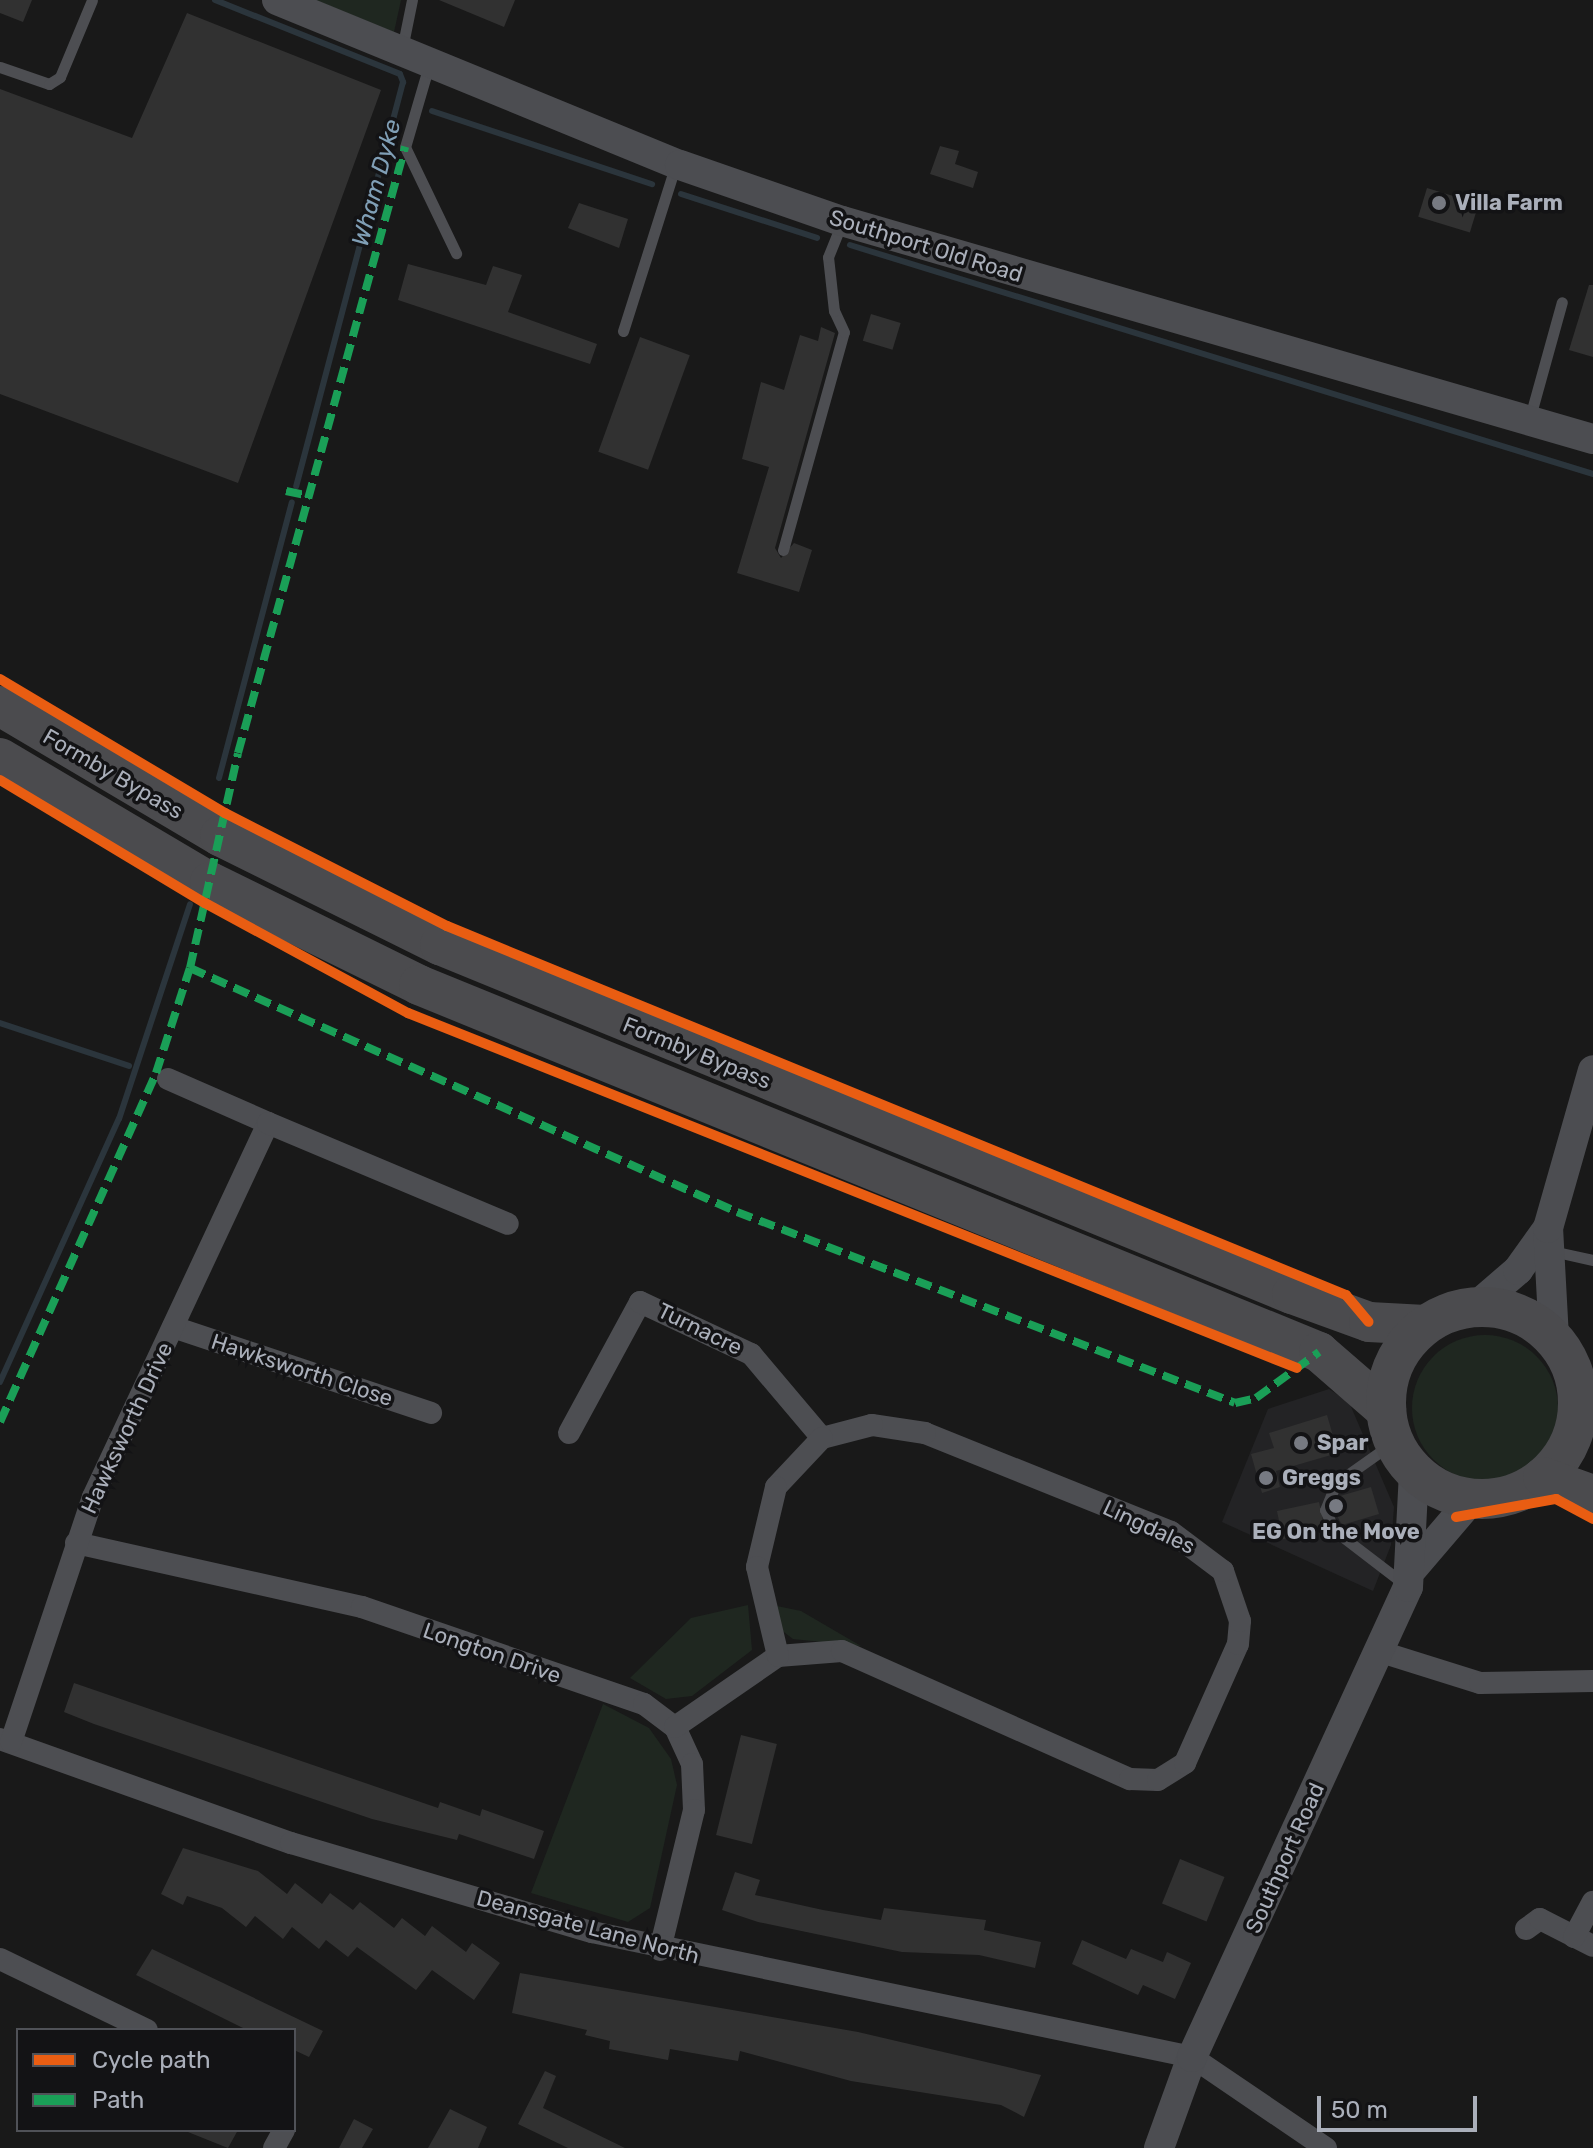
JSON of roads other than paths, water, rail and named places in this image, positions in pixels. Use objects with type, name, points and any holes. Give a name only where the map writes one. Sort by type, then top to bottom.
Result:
[{"type":"highway","name":"Formby Bypass","points":[[0,706],[220,836],[440,945],[1292,1294],[1369,1322],[1425,1325]]},
{"type":"highway","name":"Formby Bypass","points":[[0,758],[210,882],[419,985],[1319,1352],[1398,1441]]},
{"type":"highway","points":[[1475,1307],[1531,1320],[1554,1338],[1567,1358],[1586,1411],[1543,1477],[1522,1491],[1472,1499],[1440,1490],[1398,1441],[1403,1348],[1425,1325],[1475,1307]]},
{"type":"highway","points":[[1543,1477],[1593,1495]]},
{"type":"street","name":"Southport Old Road","points":[[277,0],[676,163],[842,221],[1593,439]]},
{"type":"street","points":[[1554,1338],[1548,1239],[1588,1105],[1593,1070]]},
{"type":"street","points":[[168,1079],[508,1224]]},
{"type":"street","name":"Hawksworth Drive","points":[[5,1740],[76,1543],[268,1123]]},
{"type":"street","points":[[1475,1307],[1548,1239]]},
{"type":"street","name":"Turnacre","points":[[569,1433],[640,1302],[751,1354],[822,1438]]},
{"type":"street","name":"Hawksworth Close","points":[[173,1327],[431,1413]]},
{"type":"street","name":"Lingdales","points":[[778,1656],[866,1656],[1140,1781],[1185,1763],[1238,1644],[1237,1598],[1223,1571],[1171,1532],[909,1428],[872,1425],[822,1438]]},
{"type":"street","points":[[660,1950],[694,1810],[692,1764],[675,1727],[778,1656],[761,1601],[764,1524],[776,1487],[822,1438]]},
{"type":"street","name":"Southport Road","points":[[1398,1441],[1410,1578]]},
{"type":"street","name":"Southport Road","points":[[1159,2148],[1192,2057],[1410,1578],[1472,1499]]},
{"type":"street","name":"Longton Drive","points":[[76,1543],[362,1607],[511,1663],[611,1691],[675,1727]]},
{"type":"street","points":[[1378,1651],[1480,1683],[1593,1681]]},
{"type":"street","name":"Deansgate Lane North","points":[[5,1740],[291,1843],[660,1950],[1192,2057]]},
{"type":"street","points":[[1526,1929],[1540,1919],[1584,1942],[1593,1902]]},
{"type":"street","points":[[0,1959],[143,2028]]},
{"type":"street","points":[[1192,2057],[1326,2148]]},
{"type":"lane","points":[[0,67],[49,84],[60,77],[92,0]]},
{"type":"lane","points":[[402,49],[412,0]]},
{"type":"lane","points":[[430,61],[405,147],[456,253]]},
{"type":"lane","points":[[623,331],[676,163]]},
{"type":"lane","points":[[783,550],[844,332],[834,311],[828,257],[842,221]]},
{"type":"lane","points":[[1529,422],[1562,302]]},
{"type":"lane","points":[[1548,1239],[1593,1260]]},
{"type":"lane","points":[[1398,1441],[1336,1483],[1325,1510],[1335,1531],[1410,1578]]},
{"type":"waterway","name":"Wham Dyke","points":[[215,0],[400,74],[403,82],[296,486]]},
{"type":"waterway","points":[[432,111],[652,184]]},
{"type":"waterway","points":[[681,194],[817,238]]},
{"type":"waterway","points":[[850,245],[1593,474]]},
{"type":"waterway","points":[[219,778],[292,502]]},
{"type":"waterway","points":[[0,1382],[119,1119],[190,904]]},
{"type":"waterway","name":"Wham Dyke","points":[[0,1023],[129,1066]]},
{"type":"place","name":"Villa Farm","points":[[1439,203]]},
{"type":"place","name":"Spar","points":[[1301,1443]]},
{"type":"place","name":"Greggs","points":[[1266,1478]]},
{"type":"place","name":"EG On the Move","points":[[1336,1506]]}]
